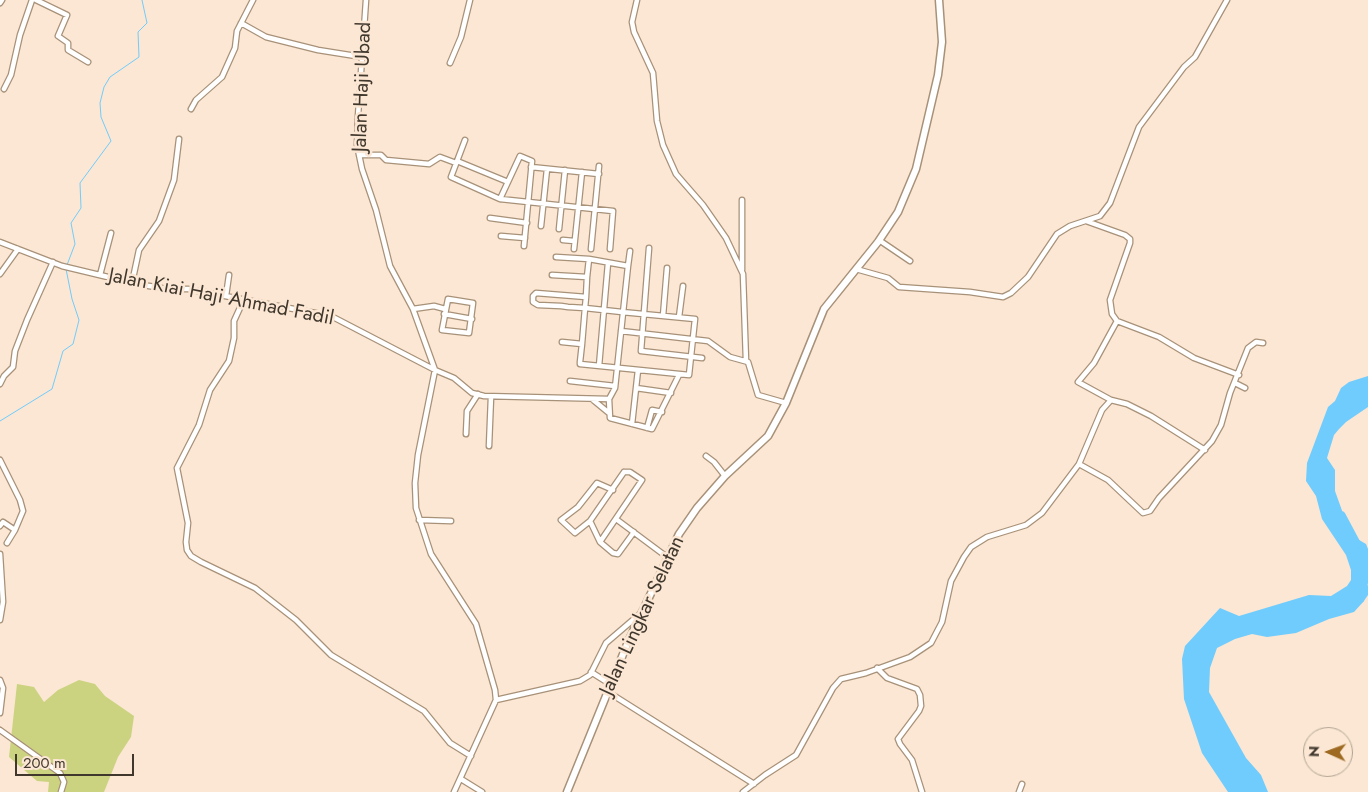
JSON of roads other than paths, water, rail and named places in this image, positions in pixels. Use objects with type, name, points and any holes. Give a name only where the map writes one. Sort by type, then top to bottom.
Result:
[{"type":"street","points":[[4,89],[11,75],[20,35],[34,0],[68,16],[58,36],[68,43],[68,50],[88,62]]},
{"type":"street","points":[[191,109],[196,100],[222,77],[233,53],[241,22],[253,0]]},
{"type":"street","name":"Jalan Haji Ubad","points":[[366,0],[358,116],[359,155],[390,266],[413,309],[435,370]]},
{"type":"street","points":[[450,63],[461,36],[470,0]]},
{"type":"street","points":[[638,0],[632,22],[634,32],[653,73],[657,121],[663,145],[676,174],[726,238],[742,274]]},
{"type":"street","name":"Jalan Lingkar Selatan","points":[[567,792],[610,684],[641,613],[679,534],[697,508],[725,476],[768,436],[786,403],[824,309],[879,240],[898,212],[916,169],[939,67],[942,42],[939,0]]},
{"type":"street","points":[[856,269],[888,278],[899,287],[970,292],[1004,297],[1028,277],[1057,234],[1070,226],[1100,216],[1110,203],[1139,127],[1184,67],[1195,57],[1227,0]]},
{"type":"street","points":[[241,22],[266,37],[318,50],[362,58]]},
{"type":"street","points":[[132,283],[139,250],[159,221],[174,180],[179,139]]},
{"type":"street","points":[[465,140],[451,177],[500,200],[613,211],[610,249]]},
{"type":"street","points":[[359,155],[380,155],[386,160],[429,164],[440,157],[508,182]]},
{"type":"street","points":[[500,200],[520,156],[532,161],[524,246]]},
{"type":"street","points":[[591,249],[599,166]]},
{"type":"street","points":[[531,167],[598,174]]},
{"type":"street","points":[[541,226],[547,169]]},
{"type":"street","points":[[559,229],[565,170]]},
{"type":"street","points":[[574,249],[582,172]]},
{"type":"street","points":[[742,200],[742,274],[746,361],[758,396],[786,403]]},
{"type":"street","points":[[490,218],[527,222]]},
{"type":"street","points":[[1086,221],[1125,235],[1130,239],[1110,300],[1112,314],[1117,321],[1159,336],[1194,358],[1239,374]]},
{"type":"street","points":[[100,275],[111,234]]},
{"type":"street","points":[[501,236],[525,238]]},
{"type":"street","points":[[563,240],[574,241]]},
{"type":"street","points":[[879,240],[910,261]]},
{"type":"street","name":"Jalan Kiai Haji Ahmad Fadil","points":[[0,242],[62,266],[132,283],[226,296],[332,316],[454,378],[464,387],[478,394],[491,397],[609,398]]},
{"type":"street","points":[[650,248],[641,352],[702,358]]},
{"type":"street","points":[[0,274],[18,249]]},
{"type":"street","points":[[630,251],[615,386],[609,398],[611,419],[654,428],[679,375]]},
{"type":"street","points":[[556,257],[628,266]]},
{"type":"street","points":[[586,297],[536,293],[533,296],[534,302],[538,305],[585,308],[695,319],[689,376],[580,364],[582,344],[585,308],[586,297],[587,277],[589,260]]},
{"type":"street","points":[[0,384],[1,378],[13,367],[15,351],[53,262]]},
{"type":"street","points":[[599,366],[608,263]]},
{"type":"street","points":[[663,316],[667,268]]},
{"type":"street","points":[[226,296],[229,275]]},
{"type":"street","points":[[552,275],[587,277]]},
{"type":"street","points":[[679,318],[683,286]]},
{"type":"street","points":[[568,295],[568,307]]},
{"type":"street","points":[[244,299],[234,321],[234,338],[229,361],[216,378],[210,390],[199,425],[177,468],[188,523],[187,550],[201,562],[255,588],[296,620],[331,655],[424,711],[450,743],[471,756]]},
{"type":"street","points":[[448,299],[473,303],[472,319],[469,334],[443,331],[444,311],[448,299]]},
{"type":"street","points":[[413,309],[434,306],[472,319]]},
{"type":"street","points":[[1117,321],[1094,363],[1078,382],[1112,400],[1128,404],[1151,416],[1205,450]]},
{"type":"street","points":[[620,331],[708,342],[730,357],[746,361]]},
{"type":"street","points":[[562,342],[582,344]]},
{"type":"street","points":[[1080,464],[1108,480],[1121,491],[1131,504],[1145,514],[1150,511],[1159,498],[1205,450],[1221,424],[1230,393],[1239,374],[1241,362],[1248,348],[1256,342],[1263,343]]},
{"type":"street","points":[[435,370],[418,456],[415,483],[416,508],[431,554],[476,624],[489,663],[496,700],[462,779],[454,792]]},
{"type":"street","points":[[632,424],[638,370]]},
{"type":"street","points":[[570,381],[615,386]]},
{"type":"street","points":[[1235,384],[1246,388]]},
{"type":"street","points":[[636,388],[671,393]]},
{"type":"street","points":[[466,434],[467,411],[478,394]]},
{"type":"street","points":[[489,446],[491,397]]},
{"type":"street","points":[[592,399],[609,413]]},
{"type":"street","points":[[743,792],[796,756],[833,688],[841,679],[910,658],[931,642],[942,622],[951,581],[971,547],[987,537],[1026,525],[1048,507],[1080,464],[1102,410],[1112,400]]},
{"type":"street","points":[[647,428],[652,410],[662,412]]},
{"type":"street","points":[[706,456],[714,462],[725,476]]},
{"type":"street","points":[[0,460],[23,514],[7,544]]},
{"type":"street","points":[[600,542],[642,479],[625,472],[613,490],[590,521],[575,533],[561,519],[578,508],[597,483],[613,490]]},
{"type":"street","points":[[616,518],[667,557]]},
{"type":"street","points":[[419,520],[452,521]]},
{"type":"street","points":[[590,521],[600,542],[613,553],[618,554],[634,532]]},
{"type":"street","points":[[0,526],[3,522],[15,530]]},
{"type":"street","points":[[0,554],[3,609],[0,620]]},
{"type":"street","points":[[496,700],[580,681],[591,672],[606,643],[641,613]]},
{"type":"street","points":[[877,668],[887,678],[917,689],[920,695],[921,706],[919,711],[898,739],[912,760],[922,792]]},
{"type":"street","points":[[591,672],[610,684]]},
{"type":"street","points":[[0,680],[3,688],[0,713]]},
{"type":"street","points":[[608,692],[754,784]]},
{"type":"street","points":[[0,730],[60,773],[64,782],[61,792]]},
{"type":"street","points":[[462,779],[482,792]]},
{"type":"street","points":[[1019,792],[1022,784]]},
{"type":"water","points":[[1368,376],[1368,407],[1346,422],[1334,435],[1327,458],[1335,470],[1335,491],[1349,530],[1354,537],[1366,544],[1368,549],[1368,583],[1364,601],[1354,612],[1329,619],[1296,633],[1267,637],[1252,634],[1235,639],[1217,648],[1210,668],[1209,692],[1246,758],[1261,775],[1268,792],[1228,792],[1202,753],[1184,699],[1182,659],[1185,646],[1220,608],[1239,616],[1309,595],[1331,596],[1347,586],[1351,580],[1351,570],[1346,555],[1322,519],[1316,496],[1306,481],[1307,463],[1328,407],[1335,401],[1341,388],[1349,382]]},
{"type":"waterway","points":[[67,265],[75,244],[71,223],[81,208],[80,183],[111,141],[101,117],[100,103],[104,87],[110,77],[139,57],[138,32],[147,23],[142,0]]},
{"type":"waterway","points":[[0,421],[52,389],[63,351],[73,344],[79,320],[72,299],[66,269]]},
{"type":"waterway","points":[[1342,515],[1358,545]]},
{"type":"waterway","points":[[1361,599],[1368,589]]}]
